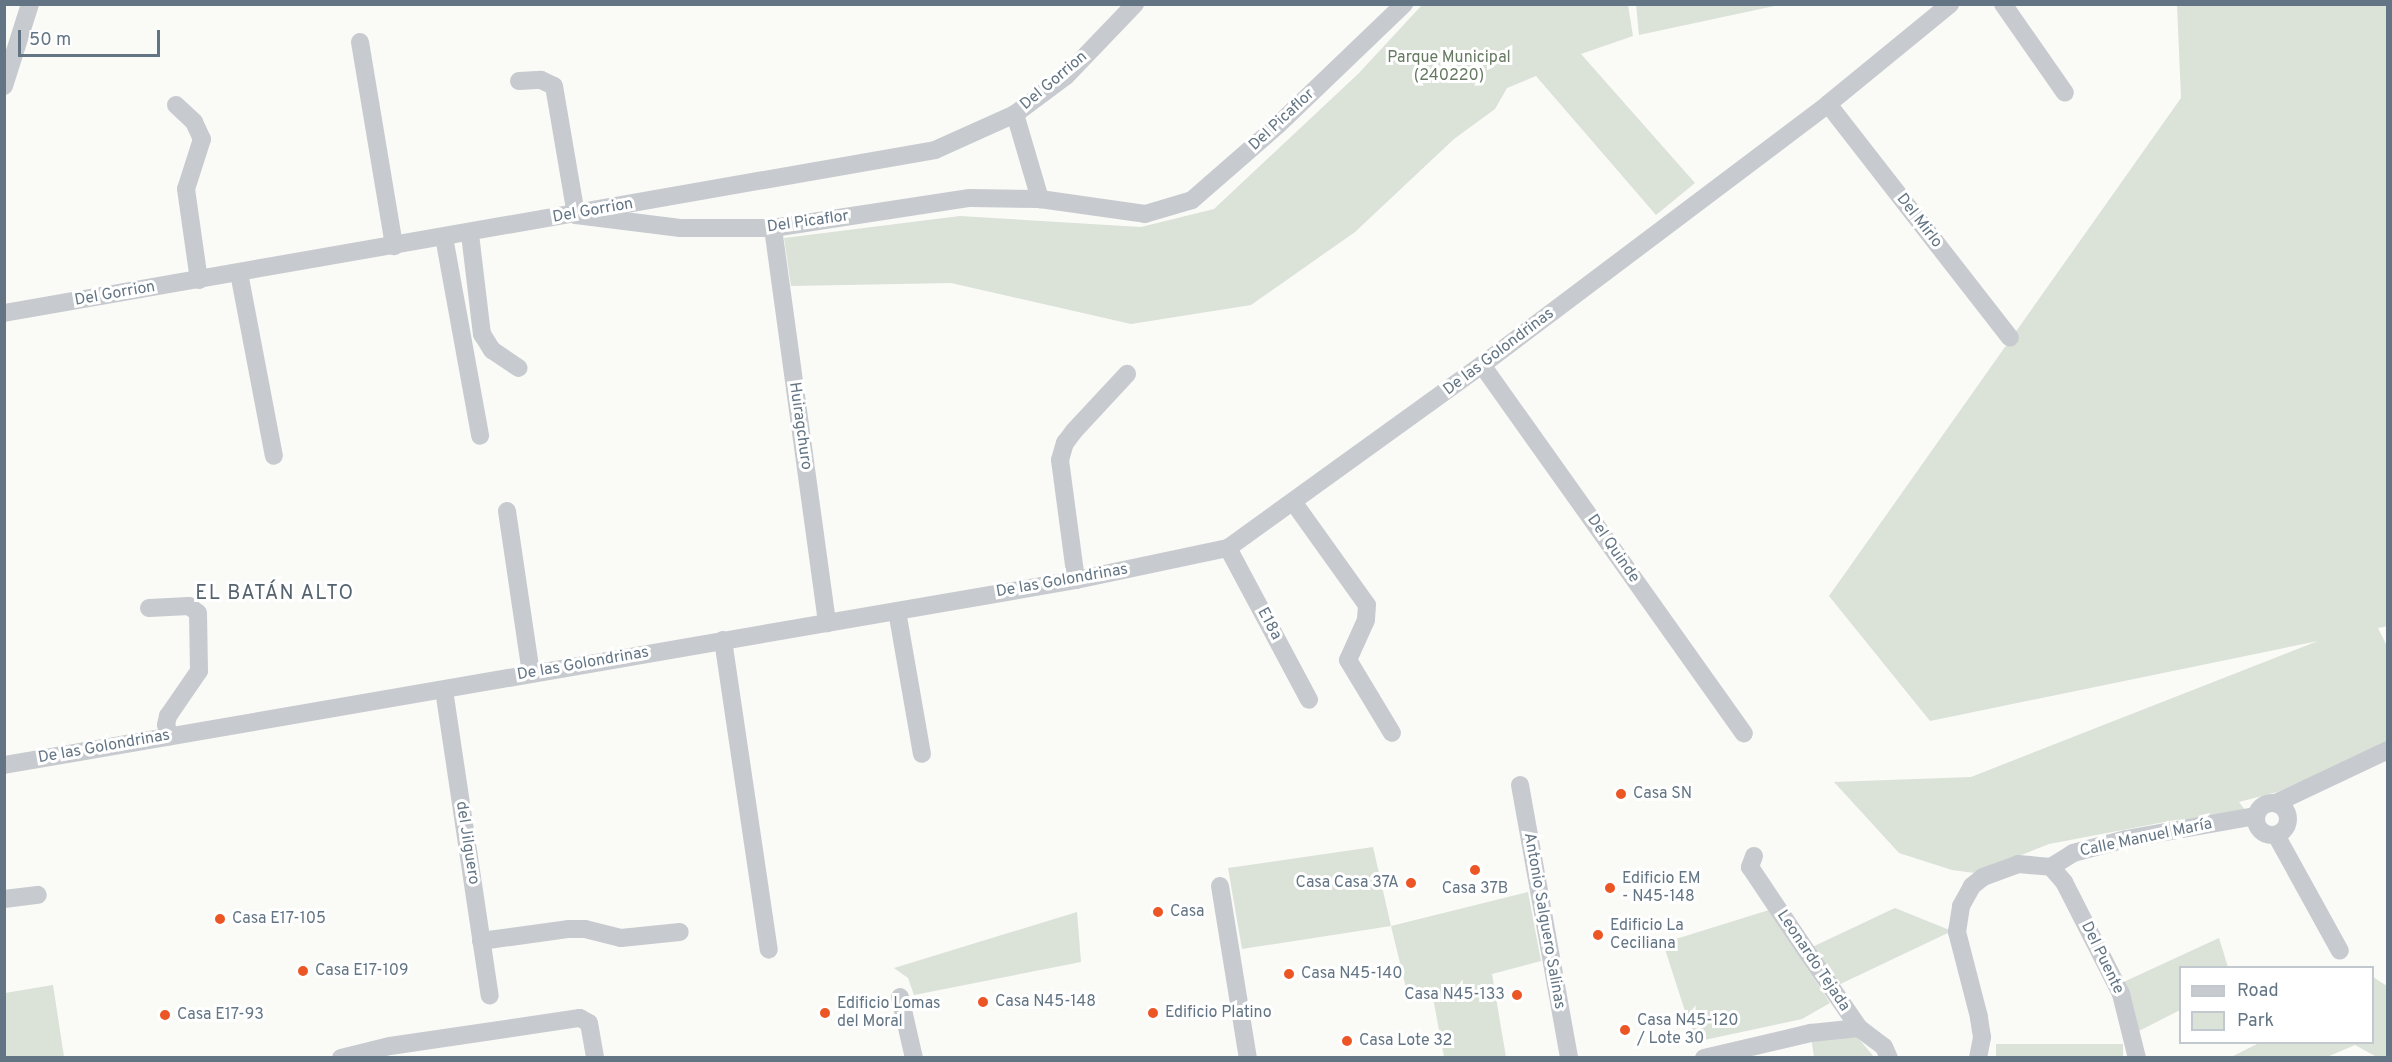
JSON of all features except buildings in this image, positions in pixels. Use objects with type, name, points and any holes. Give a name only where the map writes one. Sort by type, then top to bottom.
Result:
[{"type":"street","points":[[4,86],[30,4]]},
{"type":"street","name":"Del Gorrion","points":[[4,314],[470,234],[935,150],[1015,114],[1066,76],[1135,4]]},
{"type":"street","name":"Del Picaflor","points":[[576,214],[680,228],[773,228],[941,201],[1040,199],[1145,214],[1192,200],[1278,124],[1404,4]]},
{"type":"street","name":"De las Golondrinas","points":[[4,765],[1076,580],[1228,548],[1294,503],[1482,365],[1828,104],[1950,4]]},
{"type":"street","points":[[2003,4],[2065,93]]},
{"type":"street","points":[[360,42],[394,246]]},
{"type":"street","points":[[519,81],[541,80],[554,86],[576,214]]},
{"type":"street","name":"Del Mirlo","points":[[1828,104],[2010,338]]},
{"type":"street","points":[[176,105],[194,122],[202,139],[186,189],[199,280]]},
{"type":"street","points":[[1015,114],[1040,199]]},
{"type":"street","name":"Huiragchuro","points":[[773,228],[827,623]]},
{"type":"street","points":[[470,234],[482,334],[492,350],[519,368]]},
{"type":"street","points":[[444,237],[480,435]]},
{"type":"street","points":[[239,273],[274,456]]},
{"type":"street","name":"Del Quinde","points":[[1482,365],[1744,733]]},
{"type":"street","points":[[1076,580],[1060,460],[1065,443],[1074,431],[1127,374]]},
{"type":"street","points":[[1294,503],[1367,604],[1366,620],[1348,660],[1392,733]]},
{"type":"street","points":[[507,511],[531,673]]},
{"type":"street","name":"E18a","points":[[1228,548],[1309,700]]},
{"type":"street","points":[[149,608],[189,606],[198,613],[199,671],[168,716],[166,725],[170,736]]},
{"type":"street","points":[[897,611],[922,754]]},
{"type":"street","points":[[723,640],[769,950]]},
{"type":"street","name":"del Jilguero","points":[[444,690],[490,996]]},
{"type":"street","points":[[2276,803],[2287,812],[2288,819],[2283,832],[2276,835],[2261,831],[2255,816],[2263,805],[2276,803],[2388,750]]},
{"type":"street","name":"Antonio Salguero Salinas","points":[[1520,784],[1569,1058]]},
{"type":"street","name":"Calle Manuel María","points":[[2051,867],[2073,853],[2126,839],[2255,816]]},
{"type":"street","points":[[2276,835],[2340,951]]},
{"type":"street","name":"Leonardo Tejada","points":[[1754,856],[1750,867],[1859,1028],[1878,1041],[1889,1058]]},
{"type":"street","points":[[1978,1058],[1982,1037],[1979,1017],[1957,932],[1961,906],[1971,886],[1983,877],[2018,864],[2051,867]]},
{"type":"street","name":"Del Puente","points":[[2051,867],[2064,882],[2121,994],[2137,1058]]},
{"type":"street","points":[[1220,886],[1248,1058]]},
{"type":"street","points":[[4,899],[38,895]]},
{"type":"street","points":[[482,941],[569,929],[585,929],[621,938],[680,932]]},
{"type":"street","points":[[900,997],[914,1058]]},
{"type":"street","points":[[341,1058],[390,1046],[586,1019],[595,1058]]},
{"type":"street","points":[[1704,1058],[1811,1033],[1859,1028]]},
{"type":"green space","points":[[1636,4],[1779,4],[1779,5],[1639,35]]},
{"type":"green space","name":"Parque Municipal (240220)","points":[[1422,5],[1628,5],[1633,36],[1581,54],[1695,183],[1656,215],[1536,76],[1507,88],[1495,109],[1454,139],[1355,232],[1251,305],[1131,324],[951,283],[791,286],[784,238],[960,216],[1141,227],[1214,209],[1359,73]]},
{"type":"green space","points":[[2177,5],[2387,5],[2388,626],[2378,628],[2387,646],[2387,747],[2277,792],[2239,802],[2248,814],[2175,820],[2049,844],[1975,873],[1952,870],[1899,853],[1834,782],[1971,777],[2318,641],[1930,721],[1829,596],[2181,98]]},
{"type":"green space","points":[[1373,847],[1391,926],[1242,949],[1228,868]]},
{"type":"green space","points":[[1528,892],[1541,961],[1492,974],[1506,1057],[1444,1057],[1431,987],[1407,992],[1391,926]]},
{"type":"green space","points":[[1895,908],[1952,931],[1834,987],[1808,949]]},
{"type":"green space","points":[[1769,910],[1830,1003],[1802,1019],[1695,1042],[1663,943]]},
{"type":"green space","points":[[1077,912],[1081,962],[914,995],[908,978],[894,968]]},
{"type":"green space","points":[[2219,938],[2228,966],[2179,966],[2179,1011],[2133,1034],[2117,985]]},
{"type":"green space","points":[[2374,978],[2387,986],[2387,1057],[2377,1057],[2355,1045],[2327,1057],[2231,1057],[2257,1044],[2374,1044]]},
{"type":"green space","points":[[53,985],[64,1057],[5,1057],[5,993]]},
{"type":"green space","points":[[1844,1021],[1874,1057],[1814,1057],[1811,1037]]},
{"type":"green space","points":[[1996,1044],[2123,1044],[2123,1057],[1996,1057]]},
{"type":"place","name":"Casa SN","points":[[1621,794]]},
{"type":"place","name":"Casa 37B","points":[[1475,870]]},
{"type":"place","name":"Casa Casa 37A","points":[[1411,883]]},
{"type":"place","name":"Edificio EM - N45-148","points":[[1610,888]]},
{"type":"place","name":"Casa","points":[[1158,912]]},
{"type":"place","name":"Casa E17-105","points":[[220,919]]},
{"type":"place","name":"Edificio La Ceciliana","points":[[1598,935]]},
{"type":"place","name":"Casa E17-109","points":[[303,971]]},
{"type":"place","name":"Casa N45-140","points":[[1289,974]]},
{"type":"place","name":"Casa N45-133","points":[[1517,995]]},
{"type":"place","name":"Casa N45-148","points":[[983,1002]]},
{"type":"place","name":"Edificio Lomas del Moral","points":[[825,1013]]},
{"type":"place","name":"Edificio Platino","points":[[1153,1013]]},
{"type":"place","name":"Casa E17-93","points":[[165,1015]]},
{"type":"place","name":"Casa N45-120 / Lote 30","points":[[1625,1030]]},
{"type":"place","name":"Casa Lote 32","points":[[1347,1041]]},
{"type":"district","name":"EL BATÁN ALTO","points":[[275,594]]}]
